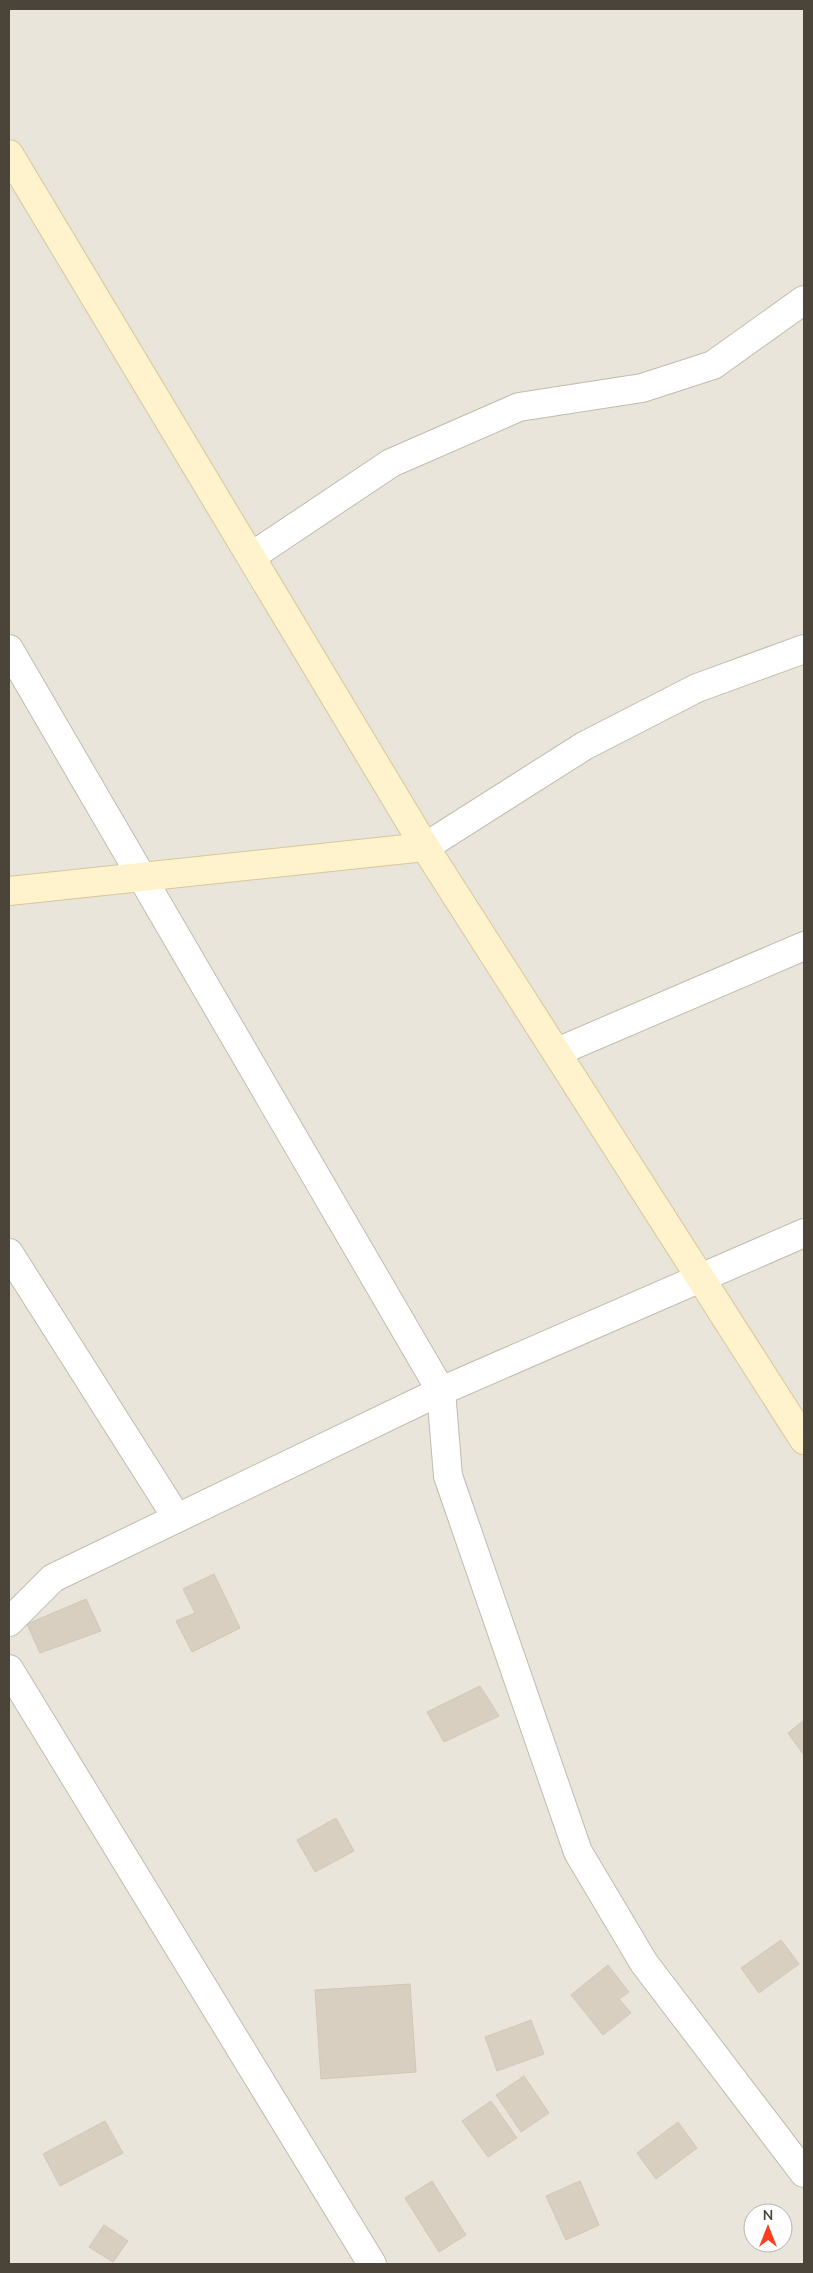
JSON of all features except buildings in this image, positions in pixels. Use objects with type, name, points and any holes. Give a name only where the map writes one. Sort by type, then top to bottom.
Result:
[{"type":"main road","points":[[9,154],[425,847],[804,1440]]},
{"type":"main road","points":[[9,891],[425,847]]},
{"type":"street","points":[[252,556],[391,463],[519,407],[642,388],[713,365],[804,300]]},
{"type":"street","points":[[9,649],[441,1391],[448,1476],[578,1852],[644,1963],[804,2173]]},
{"type":"street","points":[[425,847],[584,746],[697,688],[804,649]]},
{"type":"street","points":[[557,1052],[804,946]]},
{"type":"street","points":[[9,1622],[53,1578],[441,1391],[804,1233]]},
{"type":"street","points":[[9,1253],[177,1518]]},
{"type":"street","points":[[9,1669],[372,2264]]},
{"type":"shaded area","points":[[9,9],[804,9],[804,2264],[9,2264]]}]
